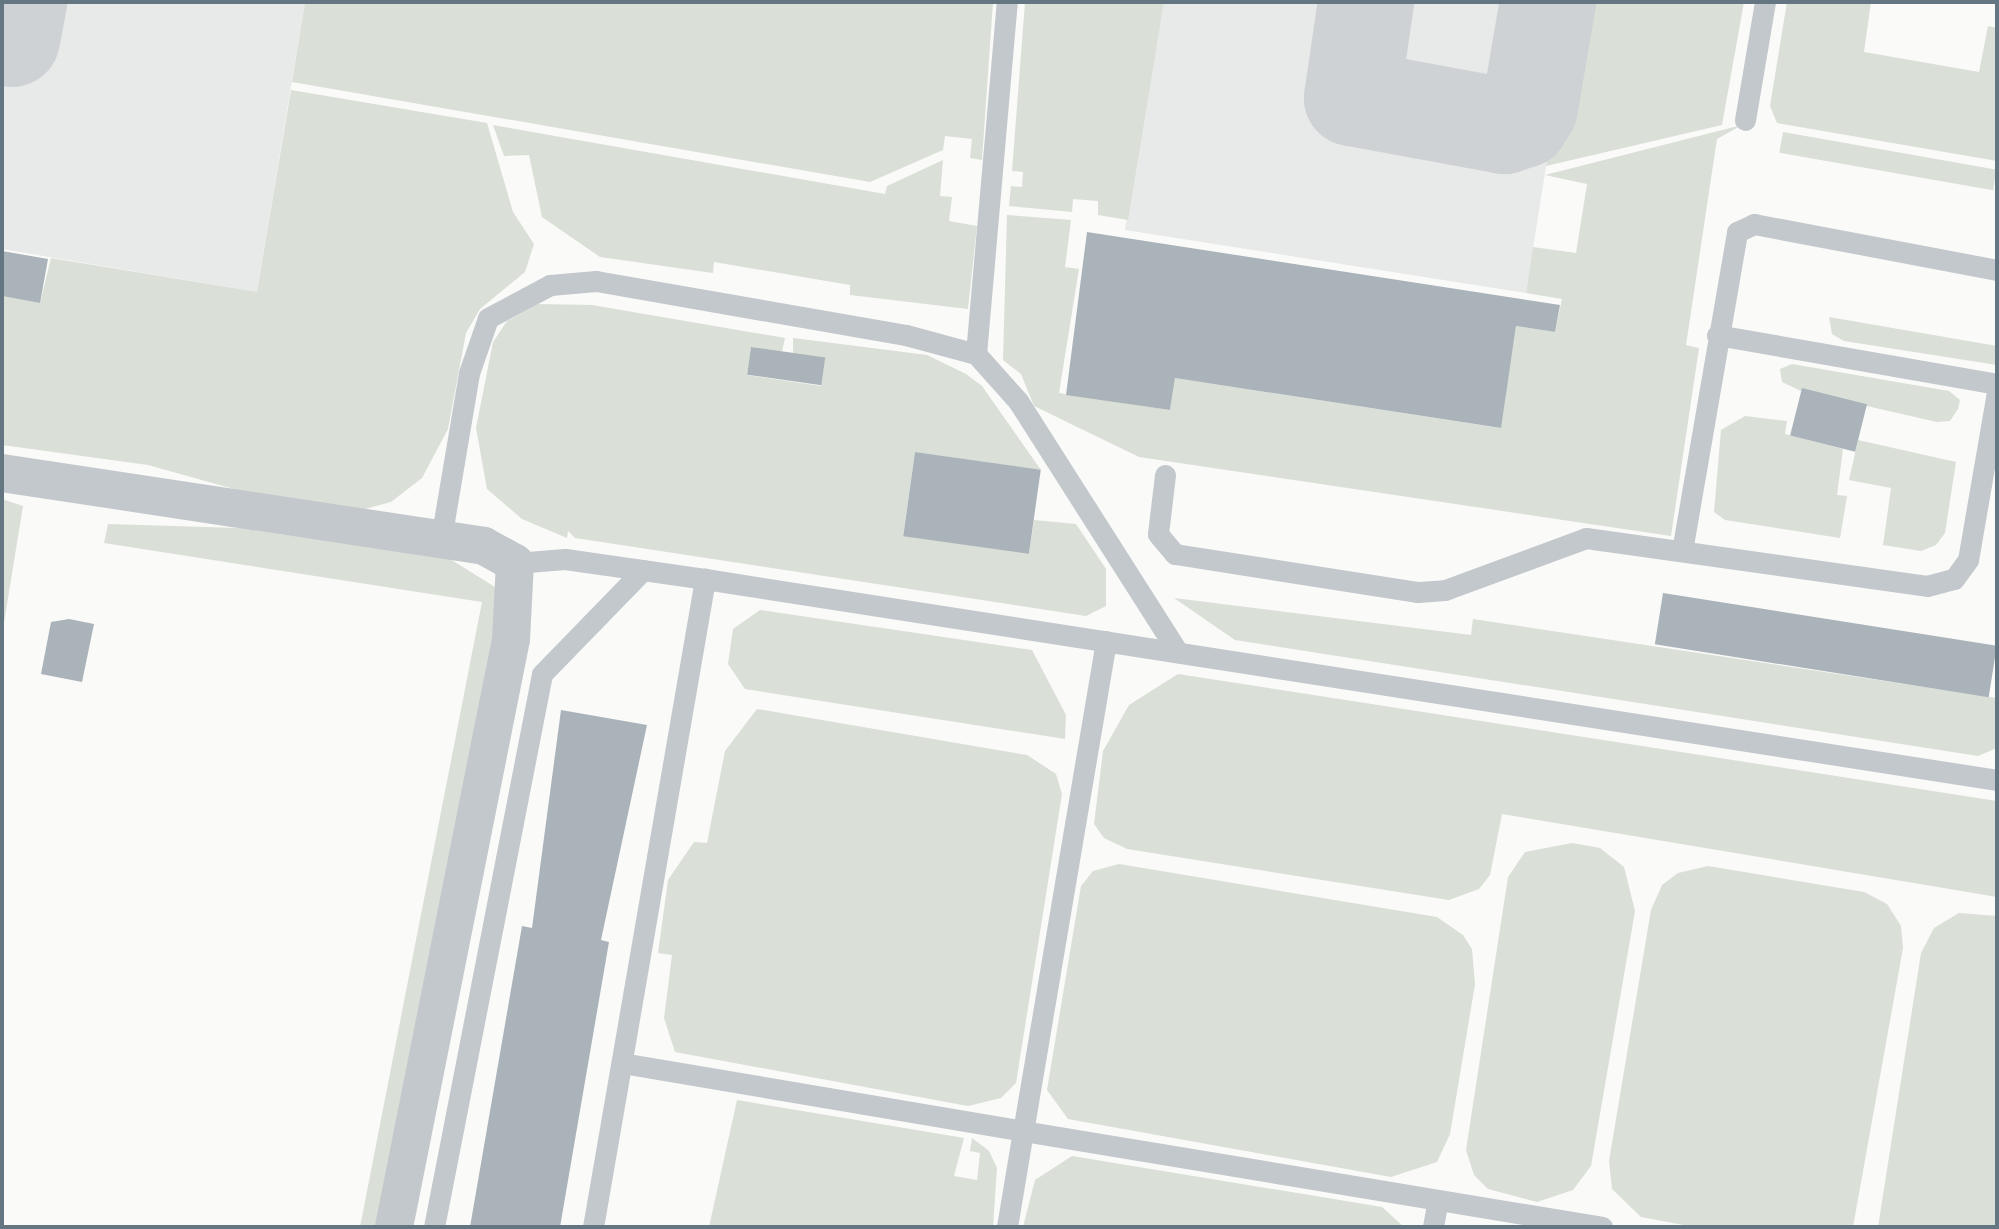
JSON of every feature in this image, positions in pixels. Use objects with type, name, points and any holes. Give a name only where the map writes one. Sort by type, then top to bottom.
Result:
[{"type":"street","points":[[2,473],[441,539],[501,551],[514,563],[511,639],[394,1227]]},
{"type":"lane","points":[[976,354],[1007,2]]},
{"type":"lane","points":[[1745,120],[1765,2]]},
{"type":"lane","points":[[1682,551],[1733,240],[1754,224],[1997,270]]},
{"type":"lane","points":[[441,539],[475,349],[488,318],[550,285],[596,281],[906,335],[976,354],[1018,401],[1178,652]]},
{"type":"lane","points":[[1717,335],[1997,384]]},
{"type":"lane","points":[[1165,475],[1158,534],[1175,554],[1418,592],[1445,590],[1576,539],[1682,551],[1927,586],[1954,579],[1968,560],[1997,392]]},
{"type":"lane","points":[[514,563],[565,559],[705,579],[1997,780]]},
{"type":"lane","points":[[434,1227],[542,674],[643,570]]},
{"type":"lane","points":[[593,1227],[705,579]]},
{"type":"lane","points":[[1007,1227],[1106,641]]},
{"type":"lane","points":[[622,1063],[1602,1227]]},
{"type":"lane","points":[[1433,1227],[1438,1200]]},
{"type":"shaded area","points":[[2,2],[305,2],[257,292],[2,249]]},
{"type":"shaded area","points":[[305,2],[993,2],[982,160],[970,158],[972,139],[945,136],[943,150],[870,182],[292,82]]},
{"type":"shaded area","points":[[1025,2],[1164,2],[1128,220],[1098,215],[1098,201],[1073,199],[1072,212],[1009,206],[1011,186],[1022,187],[1023,172],[1012,171]]},
{"type":"shaded area","points":[[1164,2],[1572,2],[1526,293],[1125,230]]},
{"type":"shaded area","points":[[1572,2],[1744,2],[1722,125],[1546,166]]},
{"type":"shaded area","points":[[1787,2],[1871,2],[1864,52],[1979,72],[1988,26],[1997,28],[1997,161],[1777,123],[1770,106]]},
{"type":"shaded area","points":[[291,90],[487,123],[513,212],[534,244],[525,272],[480,309],[466,333],[448,429],[422,478],[391,502],[365,509],[241,491],[148,465],[2,445],[2,296],[40,303],[51,258],[257,292]]},
{"type":"shaded area","points":[[493,125],[885,194],[887,186],[943,160],[940,196],[952,197],[949,221],[977,226],[968,309],[850,295],[850,285],[714,262],[713,273],[600,257],[542,217],[529,155],[504,156]]},
{"type":"shaded area","points":[[1742,125],[1717,139],[1686,345],[1699,348],[1671,536],[1139,457],[1034,406],[1021,374],[1003,360],[1007,215],[1071,220],[1065,267],[1079,269],[1059,393],[1170,410],[1175,378],[1500,428],[1516,326],[1555,332],[1562,299],[1526,293],[1533,247],[1576,253],[1587,184],[1545,175]]},
{"type":"shaded area","points":[[1783,132],[1997,170],[1993,190],[1779,153]]},
{"type":"shaded area","points":[[538,304],[592,305],[785,338],[782,352],[751,347],[747,375],[821,386],[825,359],[793,354],[793,338],[927,355],[966,374],[982,386],[1041,470],[915,452],[903,536],[1029,553],[1034,520],[1076,524],[1106,569],[1106,606],[1086,616],[575,538],[568,531],[567,538],[522,519],[487,489],[476,428],[493,342],[507,321]]},
{"type":"shaded area","points":[[1829,317],[1997,346],[1997,365],[1844,341],[1832,334]]},
{"type":"shaded area","points":[[1792,364],[1949,391],[1960,400],[1958,409],[1950,421],[1937,422],[1801,391],[1782,382],[1780,369]]},
{"type":"shaded area","points":[[1745,416],[1787,421],[1785,434],[1843,449],[1837,495],[1847,496],[1840,538],[1725,520],[1714,512],[1721,430]]},
{"type":"shaded area","points":[[1858,440],[1956,462],[1945,533],[1936,545],[1921,551],[1883,545],[1891,488],[1849,480]]},
{"type":"shaded area","points":[[2,499],[23,506],[2,635]]},
{"type":"shaded area","points":[[108,524],[239,528],[450,559],[495,587],[499,600],[379,1227],[360,1227],[482,602],[104,543]]},
{"type":"shaded area","points":[[1174,598],[1471,635],[1473,619],[1997,698],[1997,748],[1978,756],[1235,640]]},
{"type":"shaded area","points":[[760,610],[1032,650],[1066,715],[1065,739],[745,689],[728,664],[733,629]]},
{"type":"shaded area","points":[[1178,674],[1997,801],[1997,897],[1502,814],[1490,875],[1479,889],[1449,900],[1127,849],[1104,838],[1094,824],[1103,751],[1129,705]]},
{"type":"shaded area","points":[[757,709],[1027,755],[1056,774],[1062,794],[1016,1083],[1001,1098],[968,1106],[675,1052],[664,1018],[672,955],[658,953],[668,880],[694,842],[707,843],[725,751]]},
{"type":"shaded area","points":[[1572,843],[1600,848],[1624,867],[1635,911],[1591,1166],[1573,1190],[1537,1202],[1488,1189],[1474,1175],[1466,1150],[1508,877],[1525,852]]},
{"type":"shaded area","points":[[1119,864],[1437,917],[1463,935],[1472,949],[1475,984],[1450,1134],[1437,1162],[1391,1177],[1068,1119],[1047,1090],[1081,886],[1093,871]]},
{"type":"shaded area","points":[[1708,866],[1864,892],[1887,904],[1901,926],[1903,948],[1853,1227],[1694,1227],[1641,1217],[1612,1189],[1609,1161],[1651,910],[1662,885],[1678,873]]},
{"type":"shaded area","points":[[1959,913],[1997,916],[1997,1227],[1878,1227],[1921,953],[1934,928]]},
{"type":"shaded area","points":[[737,1100],[964,1138],[954,1176],[977,1180],[980,1153],[970,1151],[972,1138],[989,1151],[997,1168],[993,1227],[709,1227]]},
{"type":"shaded area","points":[[1072,1156],[1382,1207],[1404,1227],[1023,1227],[1035,1180]]},
{"type":"building","points":[[1087,232],[1560,305],[1555,332],[1516,326],[1501,428],[1175,378],[1170,410],[1066,395]]},
{"type":"building","points":[[2,251],[48,259],[40,303],[2,296]]},
{"type":"building","points":[[751,347],[825,357],[821,385],[747,375]]},
{"type":"building","points":[[1802,388],[1867,404],[1855,452],[1790,436]]},
{"type":"building","points":[[915,452],[1041,470],[1029,554],[903,536]]},
{"type":"building","points":[[1663,593],[1997,646],[1989,697],[1655,644]]},
{"type":"building","points":[[69,619],[94,624],[82,682],[41,674],[51,622]]},
{"type":"building","points":[[561,710],[647,725],[601,940],[609,942],[560,1227],[470,1227],[522,926],[532,928]]},
{"type":"taxiway","points":[[12,39],[19,2]]},
{"type":"taxiway","points":[[1366,2],[1352,98],[1504,126],[1522,120],[1530,107],[1548,2]]}]
